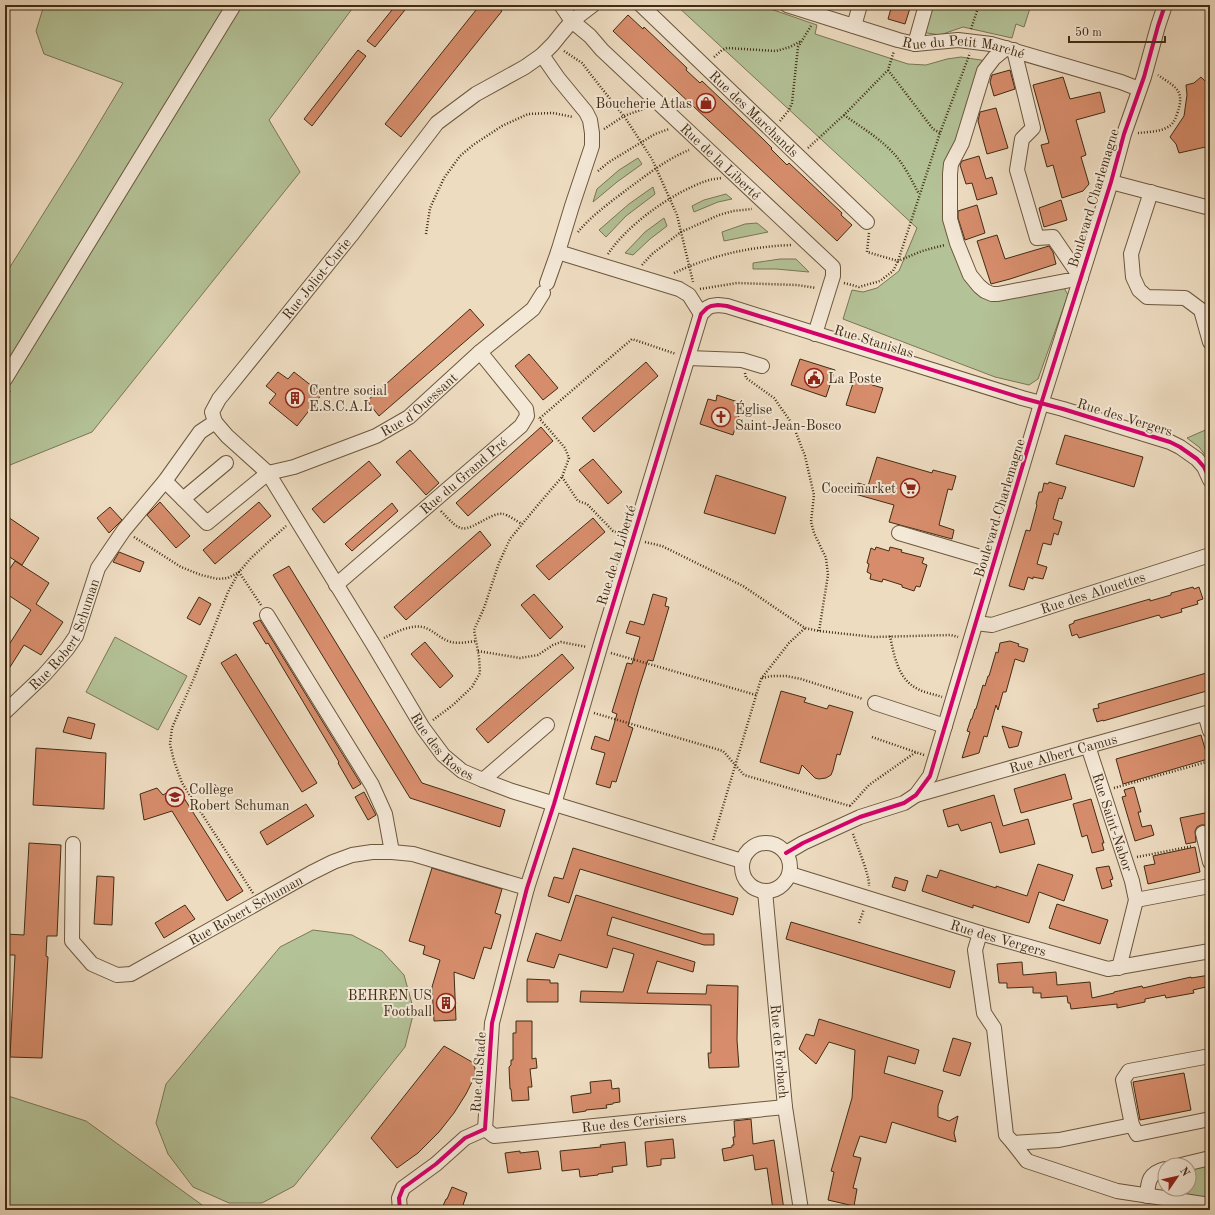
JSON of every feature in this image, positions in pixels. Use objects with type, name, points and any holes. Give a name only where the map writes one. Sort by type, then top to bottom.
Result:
[{"type":"street","points":[[5,379],[234,5]]},
{"type":"street","name":"Rue de la Liberté","points":[[561,5],[572,21],[590,36],[608,55],[833,267],[833,276],[815,334]]},
{"type":"street","points":[[572,21],[593,5]]},
{"type":"street","name":"Rue des Marchands","points":[[641,5],[867,222]]},
{"type":"street","name":"Rue du Petit Marché","points":[[787,5],[915,44],[958,40],[991,44],[1121,82],[1139,89]]},
{"type":"street","points":[[854,26],[860,5]]},
{"type":"street","points":[[915,44],[926,5]]},
{"type":"street","name":"Boulevard Charlemagne","points":[[786,853],[803,843],[860,816],[904,803],[916,795],[930,776],[1041,404],[1111,182],[1124,134],[1144,77],[1165,5]]},
{"type":"street","name":"Rue Joliot-Curie","points":[[215,422],[212,412],[219,399],[353,233],[437,123],[476,94],[542,56],[554,44],[572,21]]},
{"type":"street","points":[[1010,49],[1032,128],[1022,139],[1017,170],[1037,238],[1053,237],[1081,278],[992,294],[979,286],[970,275],[957,243],[949,214],[950,169],[962,143],[984,71],[994,58],[1010,49]]},
{"type":"street","name":"Rue d'Ouessant","points":[[268,473],[294,467],[376,436],[409,417],[480,352],[533,309],[545,288],[592,146],[590,120],[586,112],[542,56]]},
{"type":"street","points":[[1111,182],[1210,208]]},
{"type":"street","points":[[1151,192],[1131,254],[1133,277],[1139,290],[1147,297],[1185,298],[1201,310],[1210,342]]},
{"type":"street","points":[[558,252],[679,289],[689,295],[701,314]]},
{"type":"street","name":"Rue Stanislas","points":[[701,314],[706,308],[711,306],[727,306],[1041,404]]},
{"type":"street","name":"Rue de la Liberté","points":[[554,804],[701,314]]},
{"type":"street","points":[[480,352],[534,417]]},
{"type":"street","points":[[688,358],[742,360],[762,366]]},
{"type":"street","name":"Rue des Vergers","points":[[1041,404],[1154,437],[1180,447],[1197,460],[1204,468],[1210,480]]},
{"type":"street","name":"Rue du Grand Pré","points":[[336,585],[521,426],[534,417]]},
{"type":"street","points":[[124,530],[165,481],[200,432],[215,422]]},
{"type":"street","name":"Rue des Roses","points":[[215,422],[227,436],[268,473],[423,728],[443,755],[462,771],[483,780],[554,804],[742,861]]},
{"type":"street","points":[[183,499],[226,463]]},
{"type":"street","points":[[165,481],[207,523],[268,473]]},
{"type":"street","name":"Rue Robert Schuman","points":[[5,712],[44,674],[67,649],[76,636],[98,568],[124,530]]},
{"type":"street","points":[[899,533],[994,561]]},
{"type":"street","name":"Rue des Alouettes","points":[[976,623],[992,625],[1210,555]]},
{"type":"street","points":[[267,615],[372,785],[385,814],[392,852]]},
{"type":"street","points":[[875,703],[945,726]]},
{"type":"street","points":[[1207,713],[1210,731]]},
{"type":"street","name":"Rue Albert Camus","points":[[916,795],[1207,713]]},
{"type":"street","points":[[483,780],[546,725]]},
{"type":"street","name":"Rue Saint-Nabor","points":[[1088,746],[1125,860],[1136,900],[1119,968]]},
{"type":"street","name":"Rue du Stade","points":[[400,1210],[399,1198],[403,1188],[436,1164],[465,1138],[485,1129],[492,1023],[527,888],[554,804]]},
{"type":"street","points":[[1205,838],[1210,862]]},
{"type":"street","points":[[767,842],[778,845],[786,853],[791,863],[790,874],[782,886],[774,890],[764,891],[755,889],[748,884],[742,873],[742,861],[747,852],[754,845],[767,842]]},
{"type":"street","name":"Rue Robert Schuman","points":[[73,844],[72,941],[92,964],[117,974],[131,974],[333,862],[352,855],[372,852],[413,854],[527,888]]},
{"type":"street","name":"Rue des Vergers","points":[[790,874],[980,934],[1108,969],[1210,951]]},
{"type":"street","points":[[1136,900],[1210,886]]},
{"type":"street","name":"Rue de Forbach","points":[[764,891],[785,1107],[801,1210]]},
{"type":"street","points":[[980,934],[975,950],[984,1013],[994,1028],[1006,1135],[1027,1160],[1117,1191],[1210,1205]]},
{"type":"street","points":[[1210,1056],[1129,1071],[1123,1080],[1132,1125],[1137,1134],[1210,1119]]},
{"type":"street","name":"Rue des Cerisiers","points":[[485,1129],[494,1136],[785,1107]]},
{"type":"street","points":[[1013,1142],[1059,1140],[1132,1125]]},
{"type":"street","points":[[1197,1161],[1210,1158]]},
{"type":"street","points":[[1147,1196],[1148,1182],[1152,1174],[1157,1172]]},
{"type":"path","points":[[968,41],[979,5]]},
{"type":"path","points":[[772,130],[789,110],[792,103],[798,47],[808,30],[820,15]]},
{"type":"path","points":[[705,65],[722,50],[727,48],[776,51],[802,40]]},
{"type":"path","points":[[799,156],[844,115],[888,70],[898,40]]},
{"type":"path","points":[[554,44],[582,63],[624,116],[652,159],[677,215],[695,289]]},
{"type":"path","points":[[1124,134],[1166,128],[1174,122],[1178,111],[1181,100],[1178,91],[1146,66]]},
{"type":"path","points":[[888,70],[933,129],[940,133]]},
{"type":"path","points":[[601,132],[624,116],[639,109],[649,107]]},
{"type":"path","points":[[1178,111],[1182,112]]},
{"type":"path","points":[[426,234],[430,208],[444,178],[460,156],[473,145],[502,126],[528,114],[553,113],[590,120]]},
{"type":"path","points":[[844,115],[879,139],[889,148],[904,166],[919,195]]},
{"type":"path","points":[[594,174],[609,162],[654,134],[670,129]]},
{"type":"path","points":[[577,233],[613,201],[656,168],[681,153],[692,149]]},
{"type":"path","points":[[607,255],[615,242],[628,229],[670,199],[707,180],[722,178]]},
{"type":"path","points":[[641,266],[652,254],[681,232],[719,215],[733,211],[755,208]]},
{"type":"path","points":[[867,222],[869,230],[867,252],[898,261],[932,248],[957,243]]},
{"type":"path","points":[[658,282],[690,266],[725,254],[766,246],[795,245]]},
{"type":"path","points":[[423,728],[453,705],[472,687],[480,673],[474,630],[484,608],[499,563],[510,539],[562,478],[569,458],[565,448],[534,417],[632,339],[688,358]]},
{"type":"path","points":[[742,360],[746,378],[774,398],[793,425],[805,456],[814,495],[811,522],[814,533],[826,558],[828,575],[819,631]]},
{"type":"path","points":[[562,478],[578,501],[587,504],[612,531],[662,546],[743,586],[804,628],[874,637],[951,635],[970,641]]},
{"type":"path","points":[[433,502],[451,522],[461,529],[467,529],[492,516],[503,514],[522,524]]},
{"type":"path","points":[[259,903],[182,783],[170,744],[172,728],[194,678],[228,592],[239,572],[295,518]]},
{"type":"path","points":[[124,530],[181,567],[201,575],[218,579],[228,578],[239,572]]},
{"type":"path","points":[[239,572],[267,615]]},
{"type":"path","points":[[373,644],[397,631],[414,627],[426,628],[452,643],[476,641]]},
{"type":"path","points":[[710,852],[761,678],[789,643],[804,628]]},
{"type":"path","points":[[890,636],[896,665],[907,682],[917,689],[953,700]]},
{"type":"path","points":[[478,651],[520,658],[538,655],[553,645],[561,642],[599,650],[756,695]]},
{"type":"path","points":[[761,678],[786,676],[801,679],[875,703]]},
{"type":"path","points":[[582,709],[724,751],[744,775],[850,806]]},
{"type":"path","points":[[872,737],[935,759]]},
{"type":"path","points":[[859,923],[867,898],[869,883],[845,811],[869,785],[916,752]]},
{"type":"path","points":[[1103,792],[1210,761]]},
{"type":"path","points":[[1125,860],[1205,838]]},
{"type":"green space","points":[[44,5],[355,5],[269,120],[300,172],[92,432],[5,467],[5,275],[123,83],[44,54],[36,31]]},
{"type":"green space","points":[[676,5],[759,5],[817,25],[815,34],[908,64],[926,65],[961,57],[987,61],[944,207],[978,293],[994,301],[1063,286],[1068,295],[1038,379],[1029,385],[995,377],[843,319],[852,290],[863,292],[877,288],[899,271],[917,228]]},
{"type":"green space","points":[[923,5],[1031,5],[1024,27],[1016,24],[1012,38],[963,27],[940,35],[914,31]]},
{"type":"green space","points":[[638,158],[642,164],[593,202],[597,189],[619,170]]},
{"type":"green space","points":[[653,187],[655,194],[626,216],[606,237],[599,230],[629,204]]},
{"type":"green space","points":[[726,194],[732,199],[718,202],[694,212],[692,206],[704,200]]},
{"type":"green space","points":[[664,218],[667,226],[633,255],[625,253],[645,232]]},
{"type":"green space","points":[[757,223],[768,232],[724,241],[722,232],[745,224]]},
{"type":"green space","points":[[780,259],[796,259],[809,272],[776,269],[753,269],[753,263]]},
{"type":"green space","points":[[1210,428],[1210,461],[1199,447],[1187,438]]},
{"type":"green space","points":[[115,637],[187,676],[158,730],[86,692]]},
{"type":"green space","points":[[313,930],[352,935],[382,951],[404,975],[414,1011],[405,1047],[294,1186],[262,1203],[229,1203],[193,1187],[168,1154],[156,1123],[166,1084],[280,947]]},
{"type":"green space","points":[[5,1095],[86,1121],[209,1210],[5,1210]]},
{"type":"green space","points":[[1210,1165],[1210,1199],[1197,1196],[1197,1167]]},
{"type":"building","points":[[396,5],[409,5],[375,47],[367,41]]},
{"type":"building","points":[[480,5],[494,5],[502,11],[401,137],[385,124]]},
{"type":"building","points":[[892,5],[911,5],[905,24],[888,19]]},
{"type":"building","points":[[628,15],[643,29],[644,27],[687,68],[686,70],[700,83],[702,81],[762,138],[787,165],[789,163],[842,213],[841,215],[852,225],[837,241],[613,31]]},
{"type":"building","points":[[358,50],[366,56],[312,126],[304,119]]},
{"type":"building","points":[[1010,70],[1015,89],[994,96],[990,82],[992,75]]},
{"type":"building","points":[[1063,77],[1070,99],[1100,92],[1105,112],[1076,120],[1086,155],[1081,157],[1089,184],[1083,191],[1062,198],[1053,165],[1047,167],[1041,145],[1049,143],[1033,85]]},
{"type":"building","points":[[1201,77],[1210,86],[1210,146],[1179,153],[1176,144],[1170,137],[1184,116],[1187,95],[1186,85],[1194,83]]},
{"type":"building","points":[[996,108],[1008,148],[987,154],[978,121],[980,112]]},
{"type":"building","points":[[979,156],[986,179],[992,177],[997,194],[977,200],[972,183],[966,184],[960,165],[962,161]]},
{"type":"building","points":[[1061,200],[1067,220],[1044,227],[1039,208]]},
{"type":"building","points":[[977,205],[985,233],[965,240],[958,218],[958,211]]},
{"type":"building","points":[[997,235],[1005,259],[1049,246],[1053,252],[1056,264],[991,284],[977,241]]},
{"type":"building","points":[[470,309],[484,325],[379,416],[367,401]]},
{"type":"building","points":[[529,354],[558,388],[543,400],[515,366]]},
{"type":"building","points":[[800,359],[835,370],[826,397],[791,385]]},
{"type":"building","points":[[646,362],[658,376],[594,432],[582,418]]},
{"type":"building","name":"Centre social E.S.C.A.L","points":[[278,372],[288,379],[294,372],[322,394],[297,426],[269,403],[276,394],[266,386]]},
{"type":"building","points":[[855,377],[872,383],[872,385],[883,388],[875,413],[846,405]]},
{"type":"building","name":"Église Saint-Jean-Bosco","points":[[717,395],[738,402],[736,407],[741,409],[733,435],[700,424],[708,399],[716,401]]},
{"type":"building","points":[[541,427],[553,441],[468,516],[456,503]]},
{"type":"building","points":[[1065,435],[1143,457],[1134,487],[1056,464]]},
{"type":"building","points":[[410,450],[439,483],[426,495],[396,462]]},
{"type":"building","points":[[877,457],[932,473],[933,470],[956,476],[952,490],[948,489],[939,525],[954,530],[952,539],[889,522],[894,505],[855,494],[858,483],[868,486]]},
{"type":"building","points":[[593,459],[622,492],[608,504],[579,470]]},
{"type":"building","points":[[369,461],[381,475],[324,523],[312,509]]},
{"type":"building","points":[[716,475],[786,497],[775,534],[704,513]]},
{"type":"building","points":[[1049,482],[1066,487],[1062,499],[1059,498],[1053,519],[1062,522],[1058,535],[1054,533],[1051,545],[1043,543],[1037,564],[1047,567],[1043,579],[1033,577],[1033,579],[1028,577],[1024,590],[1009,586],[1026,530],[1030,531],[1039,492],[1042,492],[1044,483],[1048,484]]},
{"type":"building","points":[[160,502],[190,536],[176,548],[147,515]]},
{"type":"building","points":[[259,502],[271,516],[215,564],[203,550]]},
{"type":"building","points":[[392,503],[398,511],[352,551],[345,544]]},
{"type":"building","points":[[110,507],[122,520],[109,533],[97,518]]},
{"type":"building","points":[[5,515],[39,538],[22,565],[5,554]]},
{"type":"building","points":[[593,518],[605,532],[549,580],[536,566]]},
{"type":"building","points":[[480,531],[491,545],[406,620],[394,607]]},
{"type":"building","points":[[876,547],[889,551],[890,547],[902,550],[901,552],[924,558],[922,563],[927,565],[920,587],[916,586],[914,591],[902,587],[902,585],[883,579],[882,582],[870,579],[871,574],[867,572],[869,564],[867,563],[871,548],[875,550]]},
{"type":"building","points":[[119,552],[144,562],[140,572],[113,562]]},
{"type":"building","points":[[15,561],[49,583],[36,604],[63,622],[41,655],[24,645],[5,675],[5,651],[31,610],[5,593],[5,576]]},
{"type":"building","points":[[289,566],[422,783],[505,810],[500,827],[410,798],[273,575]]},
{"type":"building","points":[[1193,587],[1194,589],[1199,587],[1203,599],[1197,601],[1198,604],[1181,609],[1182,612],[1161,618],[1159,615],[1079,638],[1077,634],[1072,636],[1069,625],[1074,623],[1074,621],[1150,599],[1150,601],[1171,595],[1171,593]]},
{"type":"building","points":[[534,594],[563,627],[550,639],[521,605]]},
{"type":"building","points":[[653,594],[667,598],[665,606],[669,607],[653,661],[648,660],[639,688],[628,726],[633,728],[616,782],[612,781],[610,788],[596,784],[605,753],[591,749],[595,736],[609,741],[617,714],[612,712],[627,663],[632,664],[640,637],[626,633],[630,621],[644,625]]},
{"type":"building","points":[[199,597],[211,604],[200,625],[187,618]]},
{"type":"building","points":[[260,620],[361,784],[353,789],[338,763],[339,762],[268,643],[266,644],[253,623]]},
{"type":"building","points":[[1010,641],[1019,644],[1018,646],[1028,649],[1024,662],[1015,659],[1006,692],[1003,692],[998,710],[996,705],[987,737],[984,736],[979,753],[962,758],[970,732],[967,731],[976,709],[983,685],[985,686],[989,676],[996,652],[998,653],[1000,643]]},
{"type":"building","points":[[425,642],[453,676],[440,688],[411,654]]},
{"type":"building","points":[[236,654],[317,783],[302,792],[221,663]]},
{"type":"building","points":[[562,654],[574,668],[488,743],[476,729]]},
{"type":"building","points":[[1210,672],[1210,690],[1097,722],[1093,709],[1099,708],[1098,704]]},
{"type":"building","points":[[781,691],[806,698],[804,702],[827,709],[829,705],[853,712],[840,755],[837,754],[831,775],[826,778],[815,778],[802,765],[799,774],[760,762]]},
{"type":"building","points":[[68,717],[95,724],[91,739],[63,732]]},
{"type":"building","points":[[1002,726],[1022,732],[1018,746],[1009,748]]},
{"type":"building","points":[[1201,735],[1208,759],[1123,784],[1116,759]]},
{"type":"building","points":[[36,748],[106,753],[104,809],[33,805]]},
{"type":"building","points":[[1065,774],[1072,799],[1021,813],[1014,789]]},
{"type":"building","points":[[177,787],[243,891],[227,901],[172,811],[144,820],[140,794],[157,788],[163,795]]},
{"type":"building","points":[[1134,787],[1141,812],[1138,812],[1142,827],[1151,825],[1154,835],[1135,841],[1122,797],[1126,796],[1124,790]]},
{"type":"building","points":[[364,792],[376,815],[368,820],[355,797]]},
{"type":"building","points":[[994,795],[1003,826],[1028,819],[1035,844],[1000,853],[991,822],[961,831],[958,824],[948,827],[943,810]]},
{"type":"building","points":[[1091,799],[1104,843],[1102,843],[1104,850],[1092,853],[1087,835],[1082,837],[1073,804]]},
{"type":"building","points":[[306,804],[314,816],[267,845],[260,832]]},
{"type":"building","points":[[1210,812],[1210,829],[1205,825],[1197,827],[1195,831],[1196,842],[1186,844],[1180,818]]},
{"type":"building","points":[[29,843],[61,845],[57,936],[47,936],[46,956],[48,957],[42,1058],[10,1057],[15,955],[5,955],[5,934],[24,935]]},
{"type":"building","points":[[1195,847],[1200,872],[1148,884],[1144,866],[1155,864],[1153,856]]},
{"type":"building","points":[[573,848],[738,898],[733,915],[580,869],[569,903],[548,896],[554,877],[563,879]]},
{"type":"building","points":[[1038,864],[1073,875],[1064,901],[1039,892],[1029,923],[973,905],[973,908],[922,891],[927,875],[937,878],[940,870],[996,888],[996,886],[1027,896]]},
{"type":"building","points":[[1109,866],[1113,879],[1110,880],[1112,886],[1102,889],[1096,868]]},
{"type":"building","points":[[432,868],[502,889],[495,913],[501,915],[491,949],[484,947],[474,979],[454,972],[456,1020],[434,1021],[432,987],[440,960],[423,954],[425,946],[409,941]]},
{"type":"building","points":[[97,876],[114,877],[112,925],[94,924]]},
{"type":"building","points":[[895,877],[908,881],[905,891],[892,887]]},
{"type":"building","points":[[576,895],[703,934],[714,934],[714,945],[704,945],[612,917],[607,935],[695,962],[693,972],[657,961],[647,993],[706,994],[707,985],[738,986],[737,1040],[739,1067],[709,1068],[708,1053],[711,1053],[711,1005],[580,1002],[581,991],[623,992],[634,954],[613,948],[607,968],[559,954],[554,968],[527,961],[536,933],[561,941]]},
{"type":"building","points":[[1057,904],[1108,920],[1100,944],[1049,928]]},
{"type":"building","points":[[185,905],[195,919],[164,938],[155,923]]},
{"type":"building","points":[[791,922],[955,971],[950,988],[786,939]]},
{"type":"building","points":[[1022,962],[1023,975],[1056,972],[1057,985],[1090,982],[1092,998],[1142,986],[1143,988],[1191,977],[1210,975],[1210,986],[1193,990],[1194,993],[1166,998],[1165,995],[1145,999],[1145,1002],[1117,1008],[1117,1004],[1071,1009],[1067,996],[1041,998],[1041,993],[1033,993],[1033,987],[1007,988],[1007,983],[999,983],[997,964]]},
{"type":"building","points":[[527,979],[550,980],[550,983],[558,983],[558,1002],[527,1002]]},
{"type":"building","points":[[819,1019],[919,1050],[915,1064],[888,1056],[884,1073],[943,1091],[938,1106],[938,1117],[949,1121],[958,1116],[954,1133],[956,1142],[892,1122],[886,1143],[860,1136],[853,1156],[861,1158],[853,1188],[857,1189],[854,1206],[828,1200],[834,1172],[831,1171],[852,1098],[855,1050],[829,1042],[816,1064],[799,1049],[806,1034],[814,1036]]},
{"type":"building","points":[[516,1021],[532,1021],[532,1059],[536,1058],[537,1068],[530,1069],[532,1087],[528,1087],[529,1100],[512,1101],[509,1067],[511,1065],[511,1060],[513,1060],[513,1033],[516,1033]]},
{"type":"building","points":[[953,1038],[971,1043],[960,1076],[943,1071]]},
{"type":"building","points":[[444,1046],[472,1062],[475,1068],[473,1080],[454,1113],[439,1132],[418,1153],[397,1168],[371,1138]]},
{"type":"building","points":[[1184,1073],[1191,1110],[1140,1120],[1133,1082]]},
{"type":"building","points":[[611,1080],[612,1089],[619,1088],[620,1102],[606,1105],[607,1108],[573,1113],[571,1096],[591,1093],[590,1082]]},
{"type":"building","points":[[751,1119],[753,1144],[774,1140],[784,1210],[773,1210],[767,1168],[755,1170],[753,1155],[724,1161],[722,1149],[732,1147],[732,1145],[734,1145],[734,1121]]},
{"type":"building","points":[[673,1139],[675,1158],[661,1159],[661,1165],[647,1167],[645,1142]]},
{"type":"building","points":[[625,1142],[627,1165],[612,1167],[613,1172],[580,1177],[579,1169],[562,1171],[560,1151],[601,1147],[600,1145]]},
{"type":"building","points":[[520,1151],[520,1153],[538,1151],[541,1169],[508,1173],[505,1153]]},
{"type":"building","points":[[452,1187],[467,1193],[463,1205],[474,1208],[473,1210],[443,1210],[442,1208]]},
{"type":"cycle path","points":[[786,853],[803,843],[860,817],[904,803],[916,795],[930,776],[1041,404],[1111,182],[1124,134],[1144,77],[1165,5]]},
{"type":"cycle path","points":[[400,1210],[399,1198],[403,1188],[436,1164],[465,1138],[485,1129],[492,1023],[527,888],[554,804],[701,314],[707,308],[718,305],[727,306],[1022,398],[1170,442],[1197,459],[1204,467],[1210,480]]},
{"type":"place","name":"Boucherie Atlas","points":[[706,103]]},
{"type":"place","name":"La Poste","points":[[814,378]]},
{"type":"place","name":"Centre social E.S.C.A.L","points":[[295,398]]},
{"type":"place","name":"Église Saint-Jean-Bosco","points":[[721,417]]},
{"type":"place","name":"Coccimarket","points":[[910,488]]},
{"type":"place","name":"Collège Robert Schuman","points":[[175,797]]},
{"type":"place","name":"BEHREN US Football","points":[[446,1003]]}]
